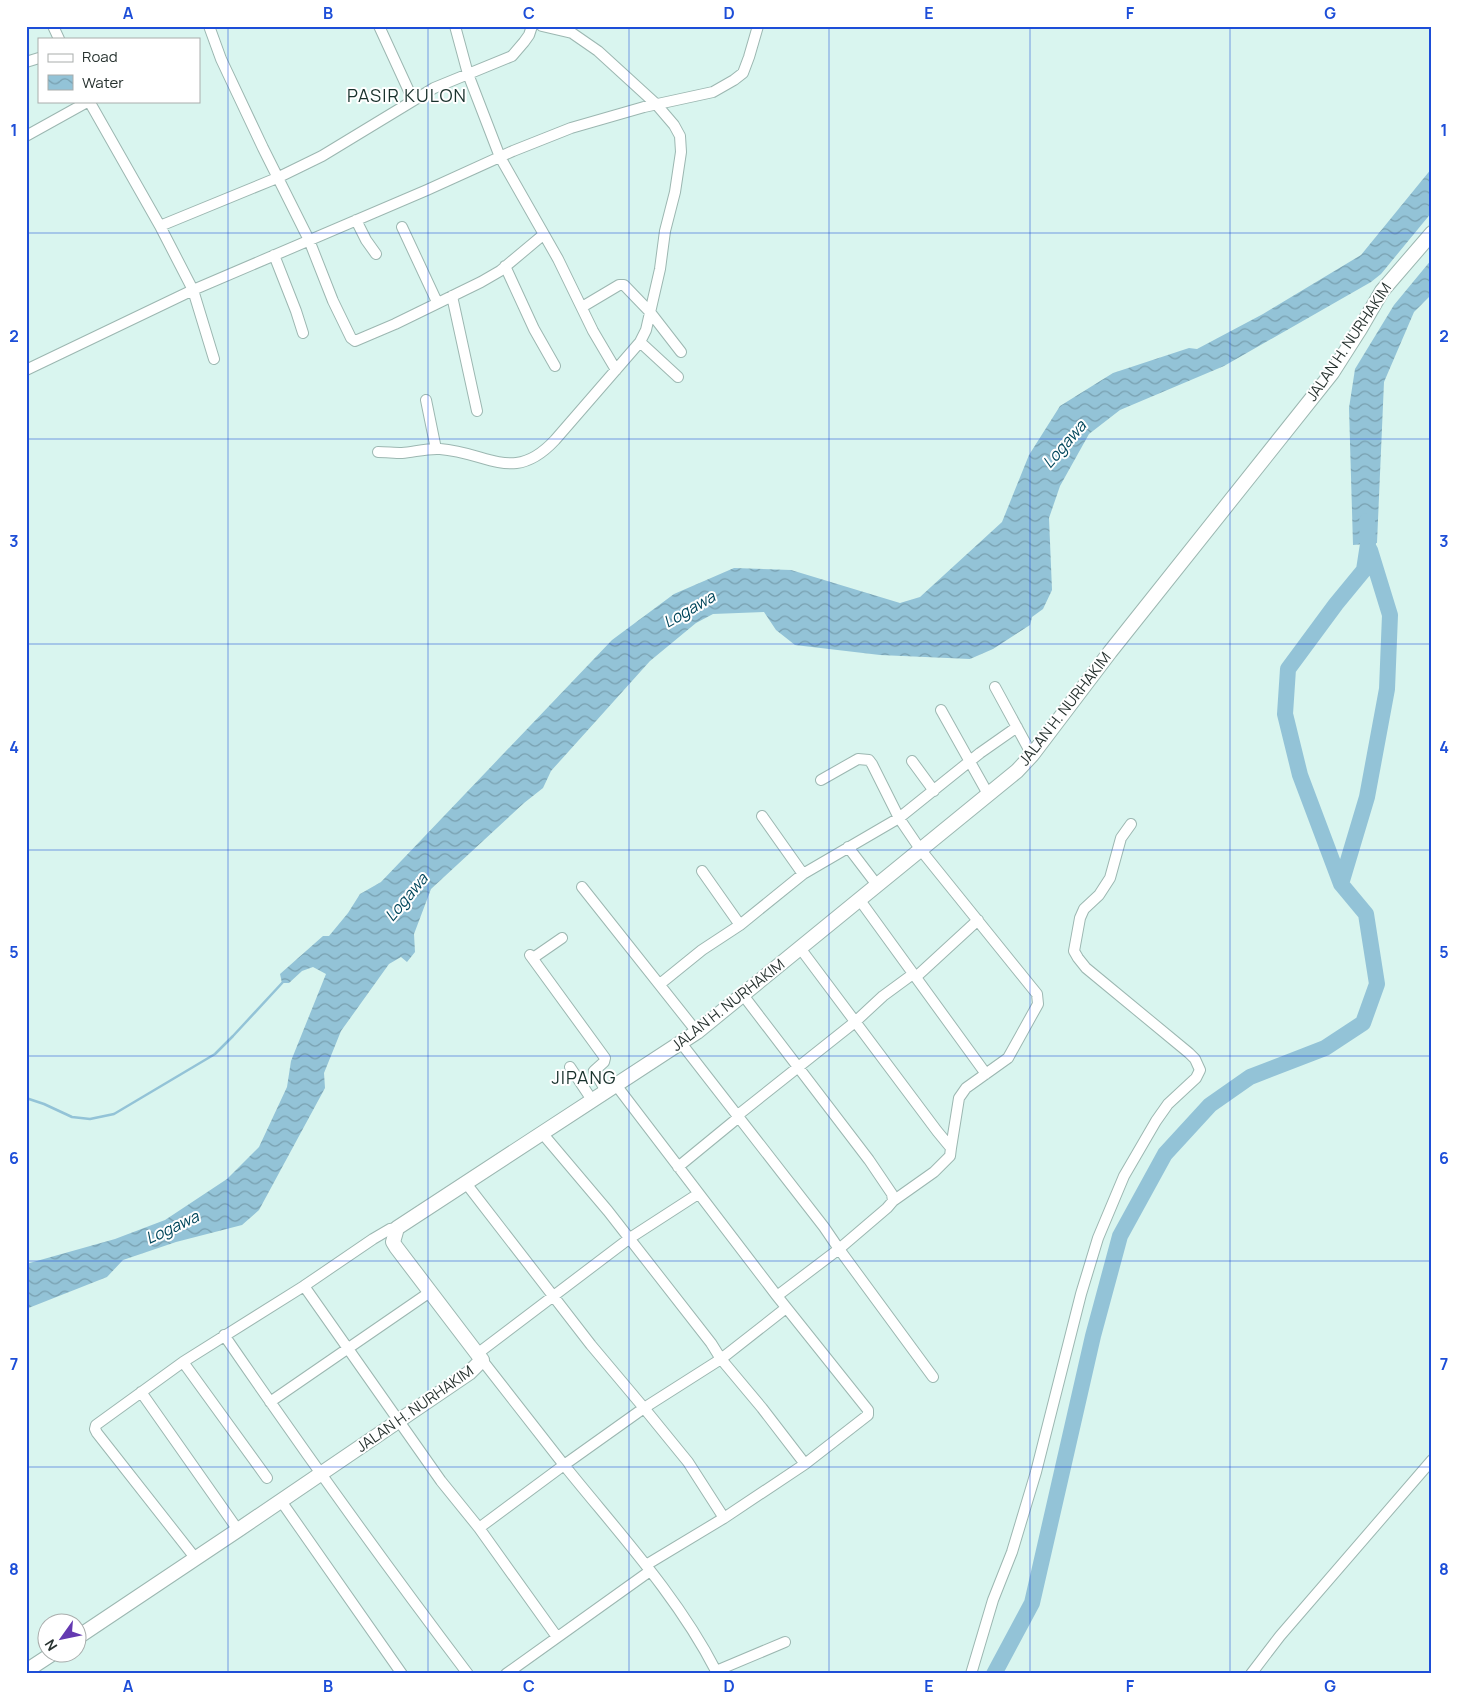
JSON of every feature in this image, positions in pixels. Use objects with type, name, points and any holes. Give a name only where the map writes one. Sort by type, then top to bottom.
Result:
[{"type":"main road","name":"JALAN H. NURHAKIM","points":[[88,1630],[469,1373],[479,1357],[393,1242],[397,1228],[697,1032],[1017,771],[1032,755],[1110,652],[1332,373],[1382,291],[1432,233]]},
{"type":"main road","points":[[26,1671],[40,1662]]},
{"type":"street","points":[[53,26],[59,38]]},
{"type":"street","points":[[209,26],[222,59],[277,178],[309,240],[337,308],[351,338],[355,341],[395,324],[500,271],[543,235]]},
{"type":"street","points":[[379,26],[414,100]]},
{"type":"street","points":[[455,26],[468,74],[500,157],[558,259],[593,331],[614,367]]},
{"type":"street","points":[[26,370],[193,290],[500,157],[572,128],[651,106],[713,92],[734,80],[743,72],[758,26]]},
{"type":"street","points":[[160,226],[277,178],[332,150],[434,88],[512,56],[534,29],[564,30],[579,37],[598,51],[678,131],[681,152],[675,192],[665,231],[660,269],[647,309],[646,330],[640,342],[614,367],[545,451],[524,463],[511,464],[436,444],[400,453],[378,452]]},
{"type":"street","points":[[26,62],[38,58]]},
{"type":"street","points":[[26,136],[87,102]]},
{"type":"street","points":[[90,102],[160,226],[193,290],[214,359]]},
{"type":"street","points":[[356,220],[366,240],[376,254]]},
{"type":"street","points":[[402,227],[438,302]]},
{"type":"street","points":[[274,255],[303,333]]},
{"type":"street","points":[[505,266],[534,329],[555,366]]},
{"type":"street","points":[[582,307],[624,285],[647,309],[681,352]]},
{"type":"street","points":[[452,296],[477,411]]},
{"type":"street","points":[[640,342],[678,377]]},
{"type":"street","points":[[426,400],[436,444]]},
{"type":"street","points":[[995,687],[1032,755]]},
{"type":"street","points":[[941,710],[988,794]]},
{"type":"street","points":[[660,984],[702,950],[740,925],[803,874],[899,818],[969,762],[1017,727]]},
{"type":"street","points":[[776,1296],[839,1249],[893,1202],[934,1172],[950,1156],[959,1098],[966,1088],[1008,1058],[1025,1031],[1039,999],[1034,989],[920,849],[899,818],[872,764],[866,758],[858,758],[821,780]]},
{"type":"street","points":[[912,761],[934,791]]},
{"type":"street","points":[[762,816],[803,874]]},
{"type":"street","points":[[972,1674],[990,1607],[1012,1552],[1036,1472],[1098,1238],[1124,1176],[1156,1121],[1168,1104],[1196,1078],[1200,1070],[1195,1059],[1189,1053],[1086,968],[1074,951],[1080,918],[1084,909],[1099,895],[1110,878],[1122,838],[1131,824]]},
{"type":"street","points":[[848,847],[877,885]]},
{"type":"street","points":[[702,871],[740,925]]},
{"type":"street","points":[[582,887],[697,1032]]},
{"type":"street","points":[[859,899],[986,1074]]},
{"type":"street","points":[[678,1167],[883,996],[914,975],[978,920]]},
{"type":"street","points":[[506,1674],[648,1568],[805,1464],[869,1413],[776,1296],[678,1167],[611,1088],[594,1071],[604,1062],[605,1058],[531,956],[562,938]]},
{"type":"street","points":[[800,948],[951,1148]]},
{"type":"street","points":[[743,995],[869,1160],[892,1194],[893,1202]]},
{"type":"street","points":[[681,1043],[824,1227],[933,1377]]},
{"type":"street","points":[[570,1067],[592,1100]]},
{"type":"street","points":[[542,1133],[630,1238],[711,1343],[721,1359],[805,1464]]},
{"type":"street","points":[[466,1182],[553,1295],[688,1462],[724,1518]]},
{"type":"street","points":[[698,1194],[630,1238],[553,1295],[479,1357],[648,1568],[685,1619],[716,1673],[785,1642]]},
{"type":"street","points":[[196,1559],[95,1429],[100,1422],[183,1362],[304,1286],[373,1239],[390,1229],[397,1228]]},
{"type":"street","points":[[304,1286],[398,1422],[441,1481],[479,1528],[557,1637]]},
{"type":"street","points":[[270,1402],[430,1292]]},
{"type":"street","points":[[479,1528],[644,1408],[721,1359],[786,1308]]},
{"type":"street","points":[[224,1335],[410,1598],[468,1674]]},
{"type":"street","points":[[183,1362],[267,1478]]},
{"type":"street","points":[[141,1392],[238,1530]]},
{"type":"street","points":[[1251,1674],[1280,1636],[1432,1460]]},
{"type":"street","points":[[280,1501],[402,1674]]},
{"type":"water","name":"Logawa","points":[[1432,168],[1432,212],[1381,274],[1371,282],[1224,366],[1120,410],[1089,434],[1060,486],[1049,518],[1052,590],[1043,609],[1032,617],[1030,625],[993,649],[970,659],[880,655],[795,645],[776,630],[764,612],[713,614],[696,623],[650,661],[551,771],[543,788],[524,803],[431,889],[414,934],[415,952],[407,962],[401,957],[389,964],[341,1031],[324,1073],[325,1088],[259,1210],[242,1225],[176,1242],[123,1260],[107,1277],[26,1309],[26,1264],[115,1239],[165,1220],[227,1179],[259,1147],[287,1087],[291,1061],[326,974],[313,967],[302,971],[289,983],[282,983],[280,974],[323,936],[329,936],[348,913],[360,894],[381,882],[612,640],[674,594],[734,568],[791,570],[900,603],[920,597],[1002,522],[1029,455],[1060,406],[1113,373],[1189,348],[1197,349],[1263,314],[1361,255]]},
{"type":"water","points":[[1432,259],[1432,294],[1414,312],[1384,382],[1377,543],[1353,545],[1349,408],[1355,369],[1394,305]]},
{"type":"waterway","points":[[994,1674],[1032,1603],[1093,1336],[1120,1236],[1165,1154],[1210,1105],[1250,1077],[1325,1048],[1363,1023],[1377,984],[1366,914],[1341,884],[1300,775],[1285,714],[1288,669],[1336,604],[1364,570],[1368,544],[1367,521]]},
{"type":"waterway","points":[[1341,884],[1367,797],[1387,689],[1390,615],[1370,550]]},
{"type":"waterway","points":[[26,1098],[72,1117],[90,1119],[114,1114],[215,1054],[283,982]]},
{"type":"district","name":"PASIR KULON","points":[[407,96]]},
{"type":"district","name":"JIPANG","points":[[584,1078]]}]
